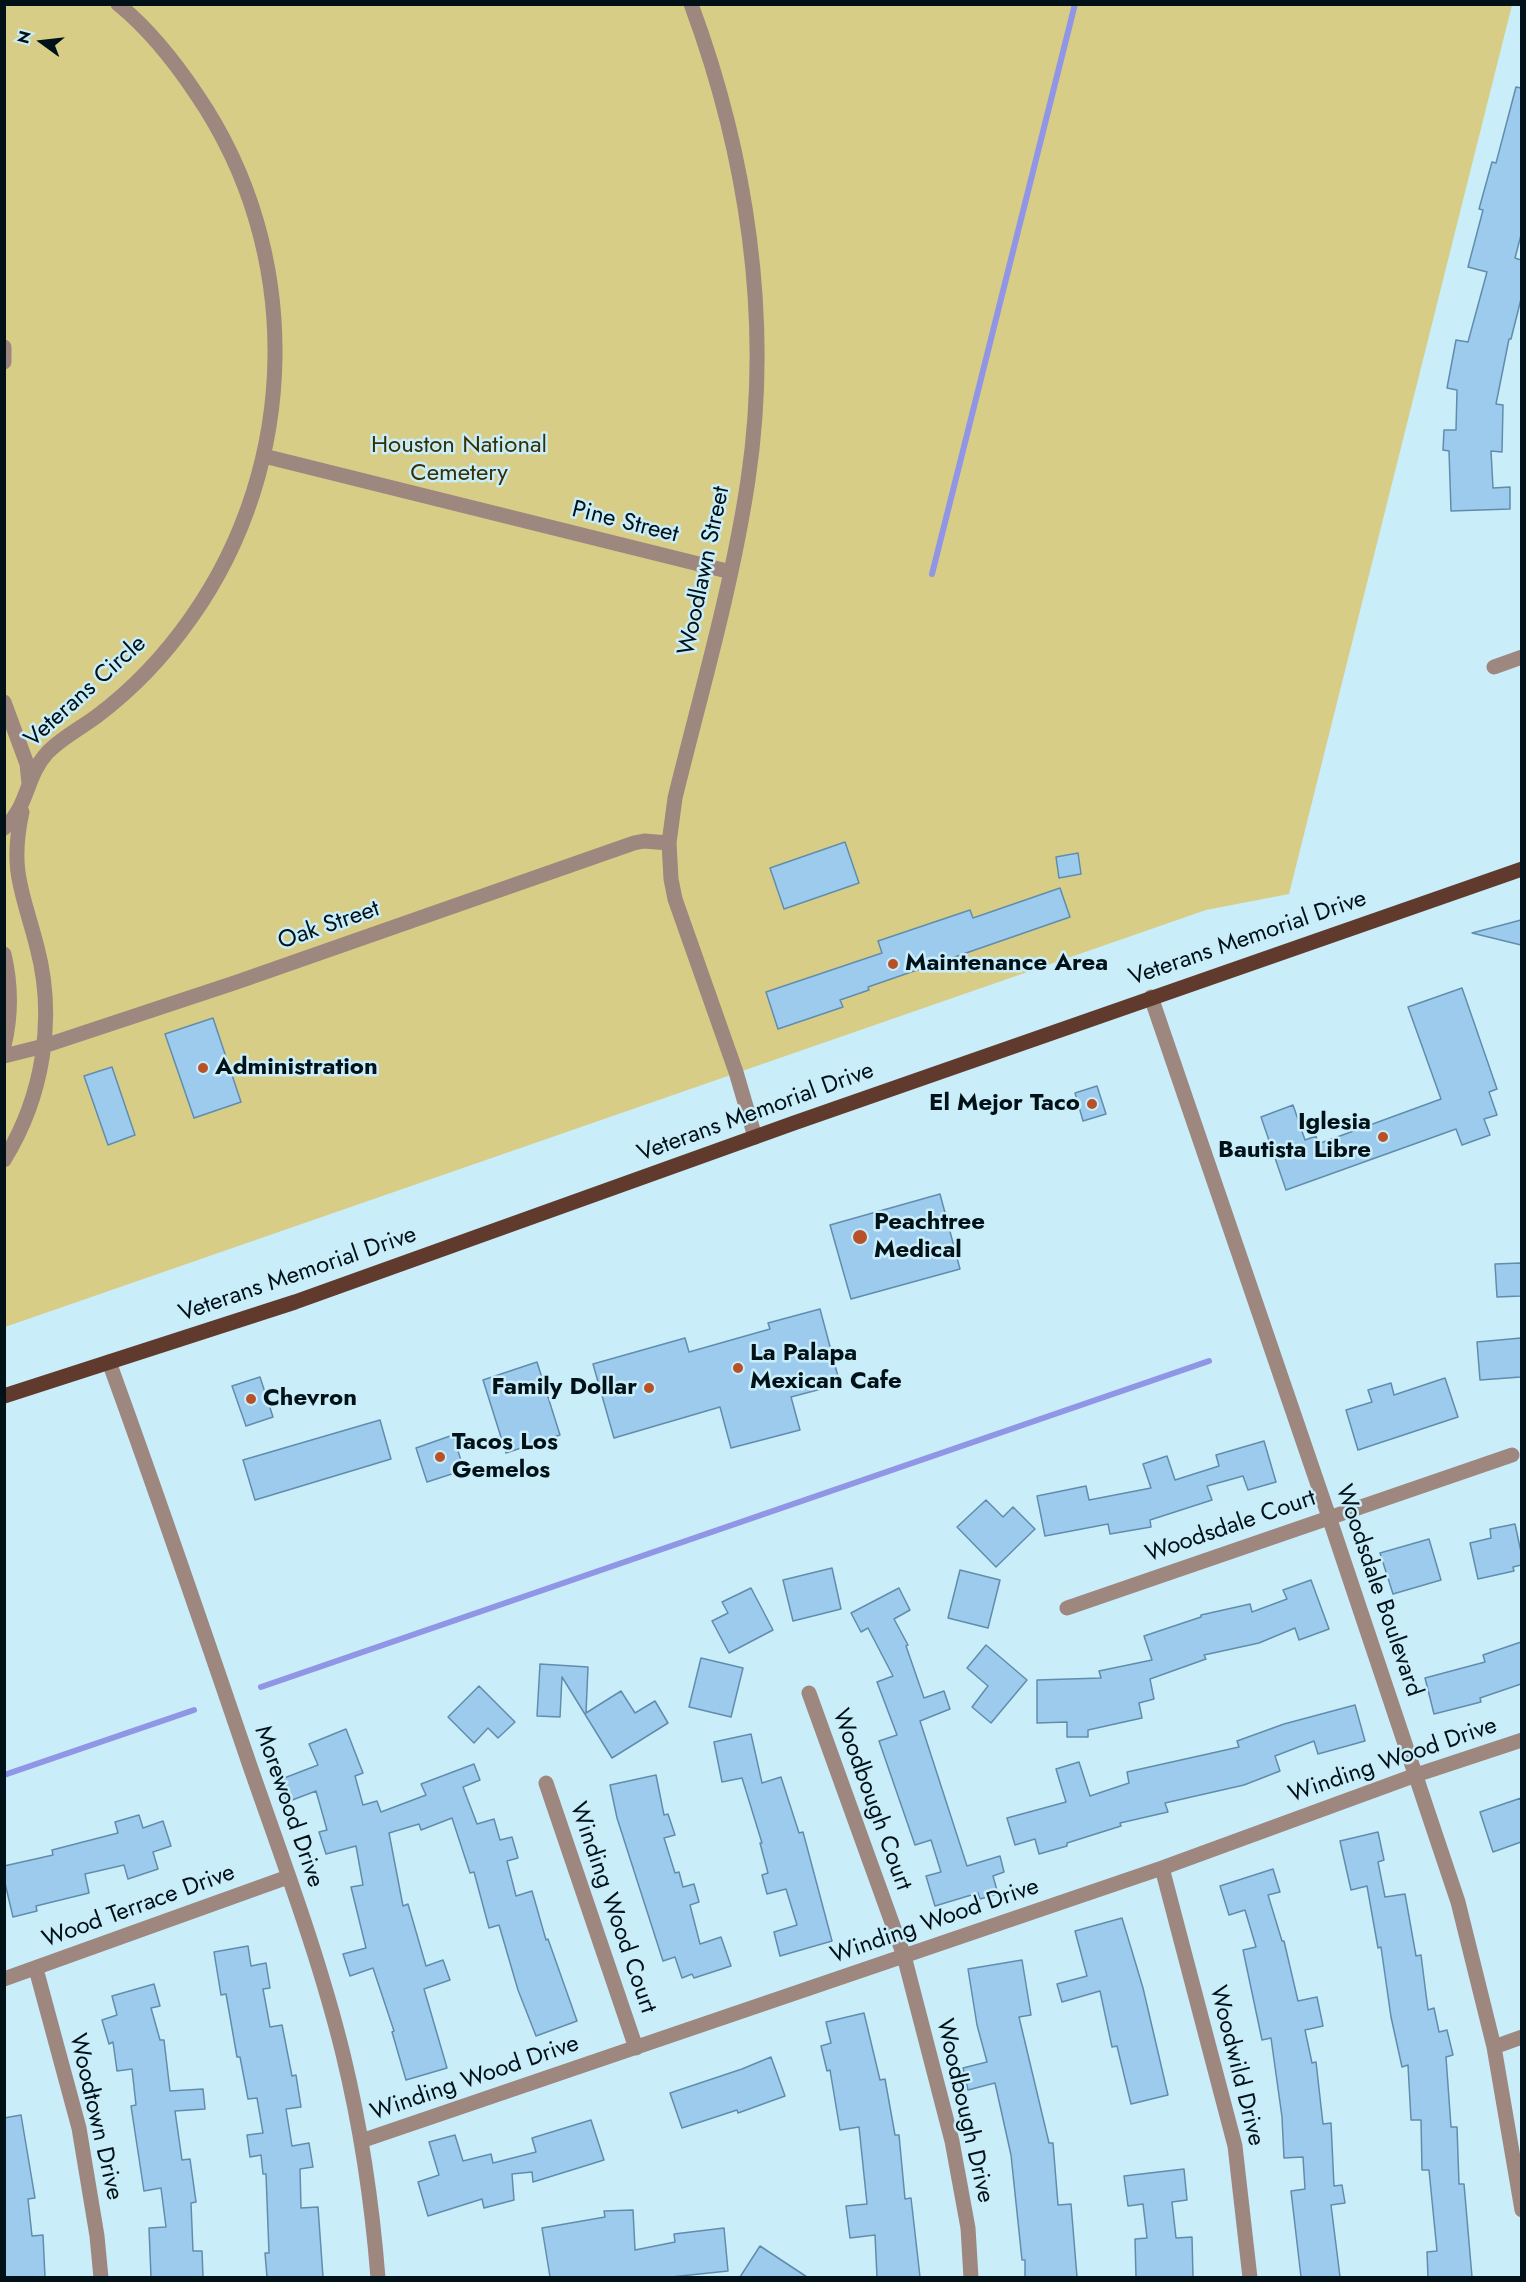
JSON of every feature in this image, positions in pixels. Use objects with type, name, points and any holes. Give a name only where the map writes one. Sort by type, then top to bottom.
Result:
[{"type":"main road","name":"Veterans Memorial Drive","points":[[4,1396],[295,1302],[1150,997],[1521,869]]},
{"type":"street","name":"Veterans Circle","points":[[4,828],[15,818],[25,802],[29,784],[47,753],[98,716],[132,686],[163,654],[191,619],[215,581],[236,541],[252,499],[264,456],[274,389],[275,322],[270,278],[261,234],[247,191],[230,150],[208,110],[183,73],[154,39],[117,4]]},
{"type":"street","name":"Woodlawn Street","points":[[691,4],[720,92],[739,171],[747,219],[757,323],[753,441],[743,513],[731,572],[675,798],[669,843],[675,899],[736,1072],[755,1137]]},
{"type":"street","points":[[4,347],[4,362]]},
{"type":"street","name":"Pine Street","points":[[264,456],[731,572]]},
{"type":"street","points":[[1494,667],[1521,657]]},
{"type":"street","points":[[4,702],[27,764],[29,784]]},
{"type":"street","points":[[4,1160],[30,1109],[38,1084],[44,1046],[43,981],[37,947],[23,902],[16,868],[18,829],[25,802]]},
{"type":"street","name":"Oak Street","points":[[4,1056],[44,1046],[237,982],[634,843],[644,841],[669,843]]},
{"type":"street","points":[[4,954],[9,1001],[8,1032],[4,1046]]},
{"type":"street","name":"Woodsdale Boulevard","points":[[1150,997],[1329,1517],[1458,1902],[1494,2047],[1521,2210]]},
{"type":"street","name":"Morewood Drive","points":[[109,1362],[315,1954],[343,2054],[361,2141],[374,2224],[378,2277]]},
{"type":"street","name":"Woodsdale Court","points":[[1067,1608],[1512,1455]]},
{"type":"street","name":"Woodbough Court","points":[[809,1692],[904,1956]]},
{"type":"street","name":"Winding Wood Drive","points":[[361,2141],[1162,1868],[1416,1774],[1521,1740]]},
{"type":"street","name":"Winding Wood Court","points":[[546,1783],[636,2048]]},
{"type":"street","name":"Woodwild Drive","points":[[1162,1868],[1235,2146],[1250,2277]]},
{"type":"street","name":"Wood Terrace Drive","points":[[4,1979],[288,1877]]},
{"type":"street","name":"Woodbough Drive","points":[[904,1956],[952,2141],[968,2228],[971,2277]]},
{"type":"street","name":"Woodtown Drive","points":[[36,1969],[79,2128],[97,2236],[101,2277]]},
{"type":"street","points":[[1494,2047],[1521,2037]]},
{"type":"green space","name":"Houston National Cemetery","points":[[4,5],[1512,5],[1289,894],[1206,910],[5,1327]]},
{"type":"building","points":[[1516,87],[1521,88],[1521,235],[1515,258],[1521,260],[1521,299],[1511,339],[1509,339],[1496,404],[1503,405],[1502,452],[1491,451],[1493,488],[1510,487],[1510,509],[1451,511],[1449,451],[1443,450],[1444,430],[1456,430],[1457,390],[1447,388],[1456,340],[1468,342],[1487,272],[1468,267],[1483,210],[1479,209],[1492,162],[1496,163]]},
{"type":"building","points":[[845,842],[859,883],[784,909],[770,868]]},
{"type":"building","points":[[1078,853],[1081,874],[1059,878],[1056,857]]},
{"type":"building","name":"Maintenance Area","points":[[1060,888],[1070,917],[868,987],[869,990],[840,1000],[843,1007],[778,1029],[766,992],[882,953],[878,941],[970,910],[973,918]]},
{"type":"building","points":[[1521,920],[1521,945],[1472,933]]},
{"type":"building","points":[[1462,988],[1497,1089],[1489,1092],[1497,1115],[1484,1119],[1490,1135],[1462,1145],[1456,1129],[1286,1190],[1261,1117],[1293,1105],[1305,1140],[1316,1136],[1318,1144],[1441,1099],[1408,1007]]},
{"type":"building","name":"Administration","points":[[213,1018],[241,1102],[194,1118],[165,1034]]},
{"type":"building","points":[[112,1067],[135,1135],[108,1145],[84,1076]]},
{"type":"building","points":[[1097,1086],[1106,1114],[1083,1121],[1075,1093]]},
{"type":"building","points":[[940,1194],[960,1269],[851,1299],[830,1225]]},
{"type":"building","points":[[1521,1263],[1521,1296],[1497,1297],[1495,1264]]},
{"type":"building","points":[[820,1309],[840,1384],[791,1397],[800,1430],[731,1448],[720,1407],[614,1438],[593,1364],[685,1338],[689,1352],[770,1329],[768,1323]]},
{"type":"building","points":[[1521,1338],[1521,1377],[1480,1380],[1477,1342]]},
{"type":"building","points":[[537,1362],[560,1435],[506,1453],[483,1380]]},
{"type":"building","points":[[260,1377],[273,1417],[246,1426],[232,1386]]},
{"type":"building","points":[[1445,1378],[1458,1417],[1358,1450],[1346,1410],[1372,1402],[1368,1390],[1391,1383],[1394,1395]]},
{"type":"building","points":[[380,1420],[391,1459],[255,1500],[243,1460]]},
{"type":"building","points":[[453,1435],[464,1470],[427,1482],[416,1448]]},
{"type":"building","points":[[1264,1441],[1276,1482],[1248,1490],[1243,1476],[1207,1486],[1212,1500],[1150,1520],[1151,1527],[1110,1534],[1108,1524],[1045,1536],[1037,1496],[1086,1486],[1089,1500],[1151,1488],[1143,1464],[1167,1456],[1175,1480],[1219,1466],[1216,1455]]},
{"type":"building","points":[[986,1500],[1003,1517],[1013,1507],[1035,1529],[996,1567],[957,1527]]},
{"type":"building","points":[[1515,1524],[1521,1552],[1521,1565],[1513,1567],[1514,1571],[1478,1579],[1470,1543],[1491,1538],[1490,1529]]},
{"type":"building","points":[[1429,1539],[1441,1580],[1393,1594],[1380,1553]]},
{"type":"building","points":[[832,1568],[841,1609],[793,1621],[783,1580]]},
{"type":"building","points":[[960,1570],[1000,1580],[988,1628],[948,1618]]},
{"type":"building","points":[[1311,1580],[1329,1629],[1299,1640],[1295,1628],[1259,1643],[1204,1655],[1206,1659],[1150,1679],[1154,1699],[1139,1703],[1142,1718],[1088,1730],[1088,1737],[1067,1737],[1067,1722],[1037,1723],[1037,1680],[1101,1678],[1099,1671],[1152,1660],[1144,1636],[1201,1617],[1201,1615],[1250,1604],[1252,1612],[1287,1599],[1283,1590]]},
{"type":"building","points":[[751,1588],[773,1630],[729,1653],[712,1621],[728,1613],[722,1602]]},
{"type":"building","points":[[899,1588],[910,1610],[894,1619],[908,1645],[906,1646],[924,1698],[944,1691],[950,1709],[920,1721],[967,1866],[1000,1856],[1004,1872],[993,1876],[998,1894],[980,1899],[978,1893],[935,1906],[926,1876],[941,1872],[931,1840],[915,1845],[879,1741],[897,1735],[877,1682],[893,1676],[868,1628],[861,1632],[851,1613]]},
{"type":"building","points":[[1521,1642],[1521,1684],[1480,1698],[1481,1702],[1434,1714],[1425,1678],[1485,1662],[1483,1655]]},
{"type":"building","points":[[986,1645],[1027,1680],[991,1723],[972,1707],[988,1686],[967,1668]]},
{"type":"building","points":[[701,1658],[743,1668],[731,1717],[689,1707]]},
{"type":"building","points":[[540,1664],[588,1667],[586,1713],[621,1691],[635,1713],[655,1701],[668,1723],[612,1758],[562,1677],[560,1717],[537,1716]]},
{"type":"building","points":[[479,1686],[515,1722],[498,1738],[488,1728],[474,1743],[448,1717]]},
{"type":"building","points":[[1355,1705],[1365,1741],[1318,1754],[1314,1741],[1275,1756],[1280,1771],[1244,1785],[1165,1803],[1168,1812],[1120,1823],[1121,1826],[1067,1843],[1067,1846],[1039,1854],[1035,1839],[1015,1845],[1007,1818],[1066,1802],[1056,1769],[1079,1762],[1090,1796],[1129,1783],[1127,1772],[1239,1747],[1237,1741],[1284,1724]]},
{"type":"building","points":[[346,1729],[363,1773],[355,1776],[363,1805],[377,1801],[381,1812],[426,1795],[421,1784],[474,1764],[480,1780],[463,1787],[477,1824],[494,1819],[500,1840],[512,1837],[518,1858],[507,1861],[516,1896],[532,1891],[546,1940],[548,1939],[577,2021],[536,2036],[518,1990],[499,1925],[489,1928],[474,1872],[470,1873],[452,1818],[421,1830],[419,1824],[389,1833],[403,1906],[408,1904],[426,1966],[443,1960],[450,1980],[424,1989],[447,2068],[406,2080],[392,2032],[394,2031],[373,1968],[350,1976],[343,1954],[366,1948],[351,1887],[363,1885],[356,1846],[326,1854],[319,1832],[327,1830],[316,1791],[287,1802],[279,1780],[318,1765],[309,1744]]},
{"type":"building","points":[[751,1734],[762,1783],[781,1777],[799,1833],[803,1832],[832,1941],[780,1956],[774,1932],[797,1925],[786,1889],[767,1894],[762,1875],[768,1873],[760,1843],[762,1843],[742,1778],[722,1782],[714,1742]]},
{"type":"building","points":[[656,1775],[664,1815],[668,1814],[675,1835],[664,1838],[675,1873],[679,1872],[683,1887],[694,1884],[699,1902],[690,1905],[700,1944],[721,1937],[731,1966],[694,1978],[692,1974],[682,1978],[675,1957],[663,1961],[617,1818],[610,1785]]},
{"type":"building","points":[[1521,1798],[1521,1842],[1493,1852],[1480,1812]]},
{"type":"building","points":[[139,1815],[143,1828],[163,1821],[171,1846],[153,1852],[158,1869],[128,1879],[124,1865],[85,1874],[89,1893],[36,1906],[37,1911],[13,1917],[4,1879],[4,1866],[53,1855],[52,1850],[118,1833],[115,1822]]},
{"type":"building","points":[[1378,1832],[1384,1860],[1378,1862],[1385,1897],[1405,1894],[1416,1956],[1421,1955],[1428,2010],[1434,2008],[1439,2032],[1447,2030],[1453,2055],[1446,2057],[1451,2127],[1457,2127],[1459,2184],[1464,2184],[1472,2277],[1428,2277],[1427,2252],[1437,2251],[1429,2170],[1422,2170],[1421,2120],[1411,2120],[1408,2065],[1402,2067],[1391,2017],[1381,1947],[1378,1948],[1367,1886],[1351,1890],[1340,1841]]},
{"type":"building","points":[[1273,1869],[1280,1892],[1268,1895],[1282,1941],[1284,1941],[1298,2001],[1317,1997],[1323,2026],[1305,2030],[1312,2063],[1316,2062],[1323,2124],[1331,2123],[1334,2186],[1342,2185],[1345,2203],[1331,2205],[1340,2277],[1301,2277],[1291,2191],[1305,2189],[1303,2157],[1284,2158],[1282,2117],[1271,2038],[1262,2040],[1243,1950],[1256,1947],[1245,1910],[1229,1915],[1220,1886]]},
{"type":"building","points":[[1122,1918],[1143,1988],[1168,2095],[1131,2104],[1117,2046],[1112,2047],[1100,1991],[1062,2002],[1057,1984],[1087,1976],[1075,1931]]},
{"type":"building","points":[[248,1946],[251,1966],[266,1963],[270,1988],[263,1989],[270,2027],[282,2025],[292,2076],[296,2075],[301,2107],[286,2109],[292,2146],[309,2143],[313,2167],[300,2169],[301,2208],[318,2207],[323,2277],[267,2277],[265,2253],[269,2253],[266,2174],[263,2174],[261,2155],[250,2157],[247,2135],[263,2133],[257,2098],[248,2099],[240,2057],[237,2057],[226,1994],[221,1995],[214,1952]]},
{"type":"building","points":[[1022,1960],[1031,2015],[1019,2017],[1049,2143],[1053,2143],[1058,2205],[1071,2204],[1077,2277],[1025,2277],[1025,2260],[1022,2260],[1011,2155],[995,2083],[968,2090],[963,2068],[987,2062],[977,2025],[968,1969]]},
{"type":"building","points":[[154,1984],[160,2006],[151,2008],[160,2040],[164,2040],[170,2091],[203,2089],[205,2109],[175,2111],[182,2160],[190,2159],[196,2202],[191,2203],[193,2251],[202,2251],[203,2277],[151,2277],[149,2228],[166,2227],[161,2188],[144,2191],[131,2106],[136,2105],[132,2069],[117,2071],[113,2042],[109,2044],[102,2020],[117,2015],[112,1996]]},
{"type":"building","points":[[864,2013],[880,2080],[885,2079],[895,2135],[899,2135],[905,2199],[911,2198],[920,2277],[877,2277],[875,2235],[850,2238],[846,2206],[867,2204],[859,2127],[840,2130],[830,2070],[827,2071],[821,2046],[831,2043],[826,2022]]},
{"type":"building","points":[[771,2057],[785,2096],[738,2113],[737,2110],[682,2128],[670,2093]]},
{"type":"building","points":[[21,2115],[35,2198],[28,2199],[32,2236],[43,2235],[45,2277],[5,2277],[4,2118]]},
{"type":"building","points":[[591,2120],[604,2160],[533,2182],[532,2172],[512,2174],[514,2200],[484,2208],[482,2199],[428,2216],[418,2182],[439,2175],[429,2142],[455,2135],[463,2161],[491,2154],[493,2163],[536,2152],[532,2138]]},
{"type":"building","points":[[1184,2169],[1187,2200],[1172,2202],[1176,2238],[1192,2237],[1193,2277],[1136,2277],[1135,2239],[1147,2238],[1143,2204],[1128,2206],[1124,2176]]},
{"type":"building","points":[[633,2210],[635,2250],[675,2242],[674,2234],[724,2228],[728,2271],[671,2277],[550,2277],[542,2228],[605,2217],[604,2211]]},
{"type":"building","points":[[760,2246],[807,2277],[740,2277]]},
{"type":"waterway","points":[[932,574],[1075,4]]},
{"type":"waterway","points":[[261,1687],[1209,1361]]},
{"type":"waterway","points":[[4,1775],[194,1710]]},
{"type":"place","name":"Maintenance Area","points":[[893,964]]},
{"type":"place","name":"Administration","points":[[203,1068]]},
{"type":"place","name":"El Mejor Taco","points":[[1092,1104]]},
{"type":"place","name":"Iglesia Bautista Libre","points":[[1383,1137]]},
{"type":"place","name":"Peachtree Medical","points":[[860,1237]]},
{"type":"place","name":"La Palapa Mexican Cafe","points":[[738,1368]]},
{"type":"place","name":"Family Dollar","points":[[649,1388]]},
{"type":"place","name":"Chevron","points":[[251,1399]]},
{"type":"place","name":"Tacos Los Gemelos","points":[[440,1457]]}]
